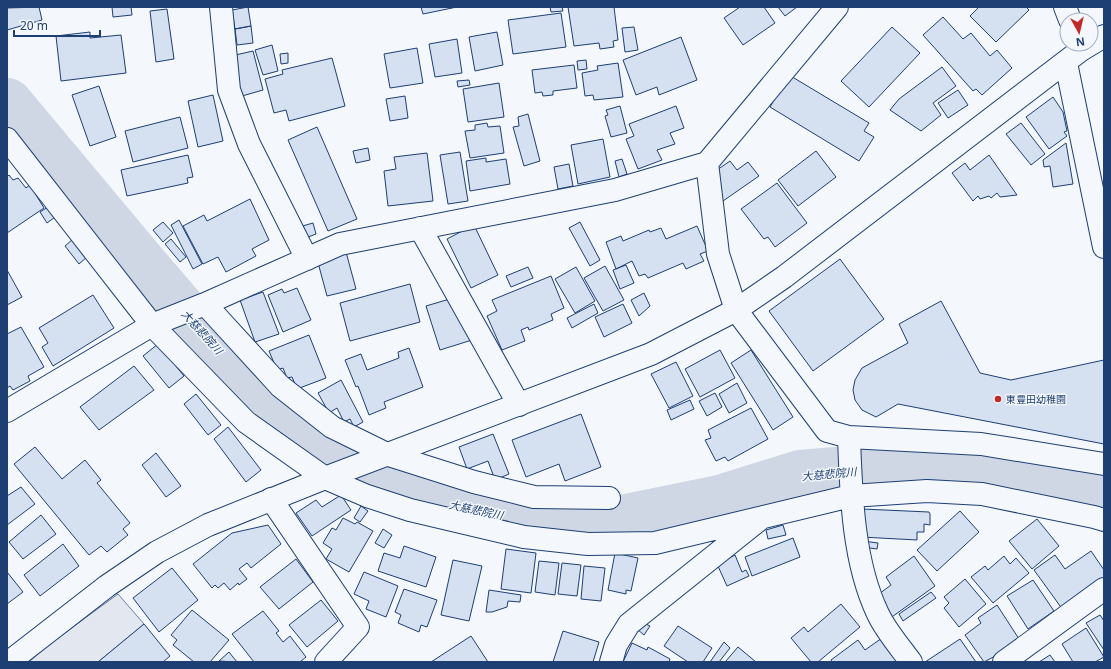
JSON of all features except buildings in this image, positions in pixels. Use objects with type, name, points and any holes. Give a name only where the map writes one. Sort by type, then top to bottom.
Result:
[{"type":"street","points":[[221,7],[229,90],[249,144],[307,259]]},
{"type":"street","points":[[7,411],[152,325],[205,304],[340,244],[615,190],[707,163],[838,7]]},
{"type":"street","points":[[9,662],[106,586],[157,552],[208,525],[324,478],[389,455],[652,354],[736,310],[784,277],[1076,52],[1104,247]]},
{"type":"street","points":[[7,139],[152,325],[246,422],[324,478],[367,496],[410,510],[524,537],[588,544],[655,542],[851,496],[927,491],[982,494],[1104,520]]},
{"type":"street","points":[[707,163],[718,254],[736,310],[827,432],[849,437],[981,444],[1104,464]]},
{"type":"street","points":[[420,228],[519,405]]},
{"type":"street","points":[[205,304],[280,386],[332,427],[389,455],[474,482],[534,497],[609,498]]},
{"type":"street","points":[[849,437],[851,496],[863,576],[878,615],[911,662]]},
{"type":"street","points":[[271,499],[358,627],[326,662]]},
{"type":"street","points":[[611,662],[616,645],[629,624],[764,516]]},
{"type":"street","points":[[1004,662],[1104,589]]},
{"type":"shaded area","points":[[118,594],[144,624],[98,662],[29,662],[47,646]]},
{"type":"waterway","name":"大慈悲院川","points":[[7,104],[208,342],[253,389],[302,431],[359,474],[422,498],[523,520],[617,522],[720,501],[800,476],[898,468],[1036,475],[1104,483]]},
{"type":"place","name":"東豊田幼稚園","points":[[998,399]]}]
